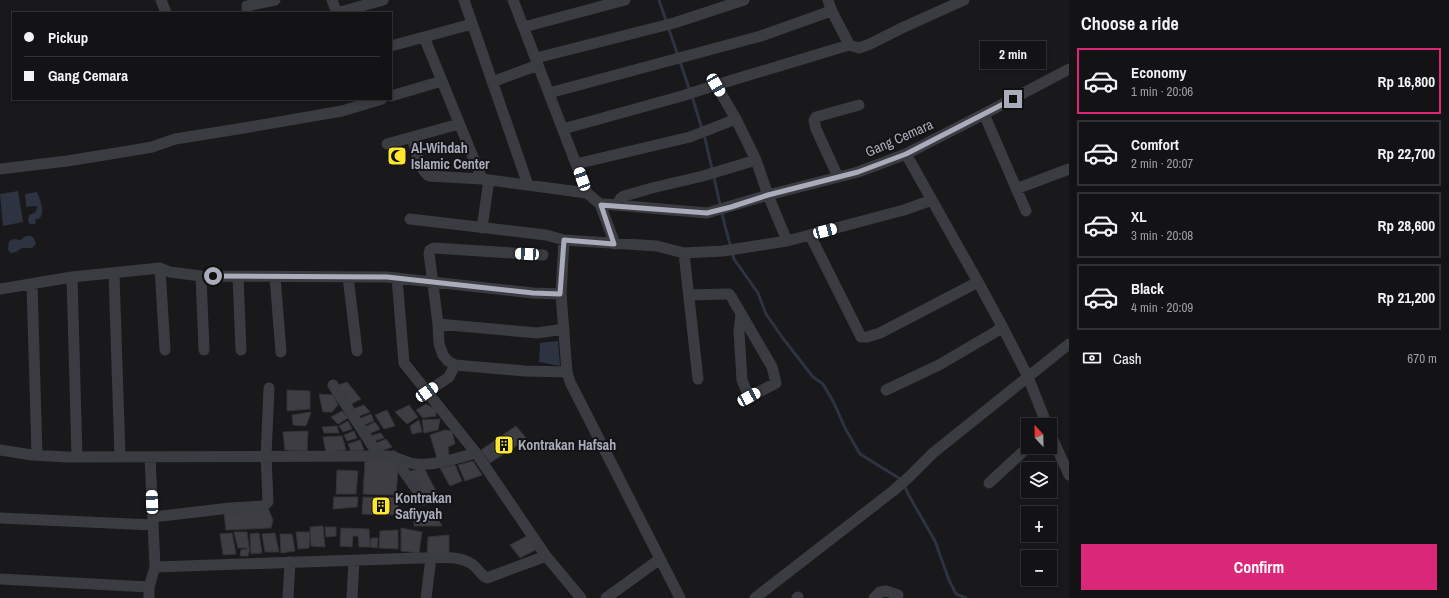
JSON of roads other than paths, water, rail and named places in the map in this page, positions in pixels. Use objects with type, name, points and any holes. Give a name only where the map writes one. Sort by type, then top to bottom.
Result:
[{"type":"street","points":[[161,0],[166,12]]},
{"type":"street","points":[[247,12],[247,6],[275,0]]},
{"type":"street","points":[[332,0],[337,12]]},
{"type":"street","points":[[341,12],[383,0]]},
{"type":"street","points":[[464,0],[528,185]]},
{"type":"street","points":[[513,0],[587,193],[601,205],[614,244]]},
{"type":"street","points":[[524,27],[626,0]]},
{"type":"street","points":[[492,82],[537,62],[674,23],[744,0]]},
{"type":"street","points":[[563,129],[682,96],[849,45],[858,48],[870,44],[964,0]]},
{"type":"street","points":[[549,93],[761,36],[829,5],[849,45]]},
{"type":"street","points":[[392,46],[472,24]]},
{"type":"street","points":[[424,37],[485,180],[482,228]]},
{"type":"street","name":"Gang Cemara","points":[[601,205],[617,205],[707,213],[768,195],[858,172],[906,154],[1069,69]]},
{"type":"street","points":[[392,96],[442,81]]},
{"type":"street","points":[[716,85],[736,119],[756,160],[768,195],[787,241]]},
{"type":"street","points":[[0,169],[67,161],[152,147],[176,139],[342,111],[379,100]]},
{"type":"street","points":[[838,177],[816,129],[814,120],[816,117],[859,105]]},
{"type":"street","points":[[984,114],[1026,211]]},
{"type":"street","points":[[576,164],[690,137],[712,130],[736,119]]},
{"type":"street","points":[[387,144],[460,124]]},
{"type":"street","points":[[412,137],[422,169],[426,174],[587,193]]},
{"type":"street","points":[[906,154],[1002,326],[1028,377],[1044,418]]},
{"type":"street","points":[[617,205],[620,198],[624,196],[703,176],[756,160]]},
{"type":"street","points":[[1016,189],[1069,169]]},
{"type":"street","points":[[410,219],[546,235],[564,240],[657,246],[684,254],[723,251],[787,241],[904,210],[932,200]]},
{"type":"street","points":[[810,235],[861,336],[867,337],[880,333],[978,282]]},
{"type":"street","points":[[564,240],[560,294],[567,372],[570,382],[680,598]]},
{"type":"street","points":[[543,255],[434,248],[430,250],[429,253],[439,344],[443,355],[450,363],[455,365],[525,371],[567,372]]},
{"type":"street","points":[[684,254],[698,378]]},
{"type":"street","points":[[0,289],[72,278],[160,268],[170,272],[201,276],[397,278],[533,293],[560,294]]},
{"type":"street","points":[[160,268],[165,350]]},
{"type":"street","points":[[114,274],[120,456]]},
{"type":"street","points":[[201,276],[204,350]]},
{"type":"street","points":[[238,277],[241,350]]},
{"type":"street","points":[[275,277],[281,352]]},
{"type":"street","points":[[348,277],[357,351]]},
{"type":"street","points":[[72,278],[78,457]]},
{"type":"street","points":[[397,278],[404,362],[476,453],[546,556],[581,598]]},
{"type":"street","points":[[32,284],[38,455]]},
{"type":"street","points":[[689,295],[728,294],[732,298],[772,367],[776,382],[749,397],[742,380],[739,331],[740,314]]},
{"type":"street","points":[[438,324],[537,333],[564,328]]},
{"type":"street","points":[[886,390],[939,365],[997,331],[1002,326]]},
{"type":"street","points":[[754,598],[893,491],[933,453],[1069,344]]},
{"type":"street","points":[[427,392],[449,377],[455,365]]},
{"type":"street","points":[[333,384],[379,456]]},
{"type":"street","points":[[0,518],[153,521],[266,505],[268,502],[266,456],[269,388]]},
{"type":"street","points":[[1057,448],[1069,475]]},
{"type":"street","points":[[0,450],[38,455],[78,457],[393,456],[416,464],[429,464],[476,453]]},
{"type":"street","points":[[989,483],[1021,453]]},
{"type":"street","points":[[393,456],[424,500]]},
{"type":"street","points":[[0,579],[149,593],[155,567],[150,457]]},
{"type":"street","points":[[155,567],[455,558],[467,561],[474,565],[483,576],[487,578],[546,556]]},
{"type":"street","points":[[426,598],[431,558]]},
{"type":"street","points":[[606,598],[660,558]]},
{"type":"street","points":[[352,598],[354,560]]},
{"type":"street","points":[[288,598],[290,562]]},
{"type":"street","points":[[874,598],[884,591],[899,597]]},
{"type":"water","points":[[18,191],[23,222],[3,226],[0,194]]},
{"type":"water","points":[[37,192],[42,205],[42,212],[40,218],[36,219],[35,224],[30,224],[28,221],[29,215],[33,214],[37,210],[37,206],[26,207],[25,194]]},
{"type":"water","points":[[26,236],[31,236],[34,238],[36,244],[32,248],[22,248],[11,253],[8,250],[9,241],[14,239],[20,240]]},
{"type":"water","points":[[558,341],[560,366],[539,362],[540,343]]},
{"type":"waterway","points":[[659,0],[690,91]]},
{"type":"waterway","points":[[692,96],[702,129]]},
{"type":"waterway","points":[[704,134],[734,259],[758,293],[766,314],[782,337],[813,377],[823,384],[860,454],[902,480],[908,494],[935,541],[949,580],[956,594],[966,598]]},
{"type":"place","name":"Al-Wihdah Islamic Center","points":[[397,156]]},
{"type":"place","name":"Kontrakan Hafsah","points":[[504,445]]},
{"type":"place","name":"Kontrakan Safiyyah","points":[[381,506]]}]
